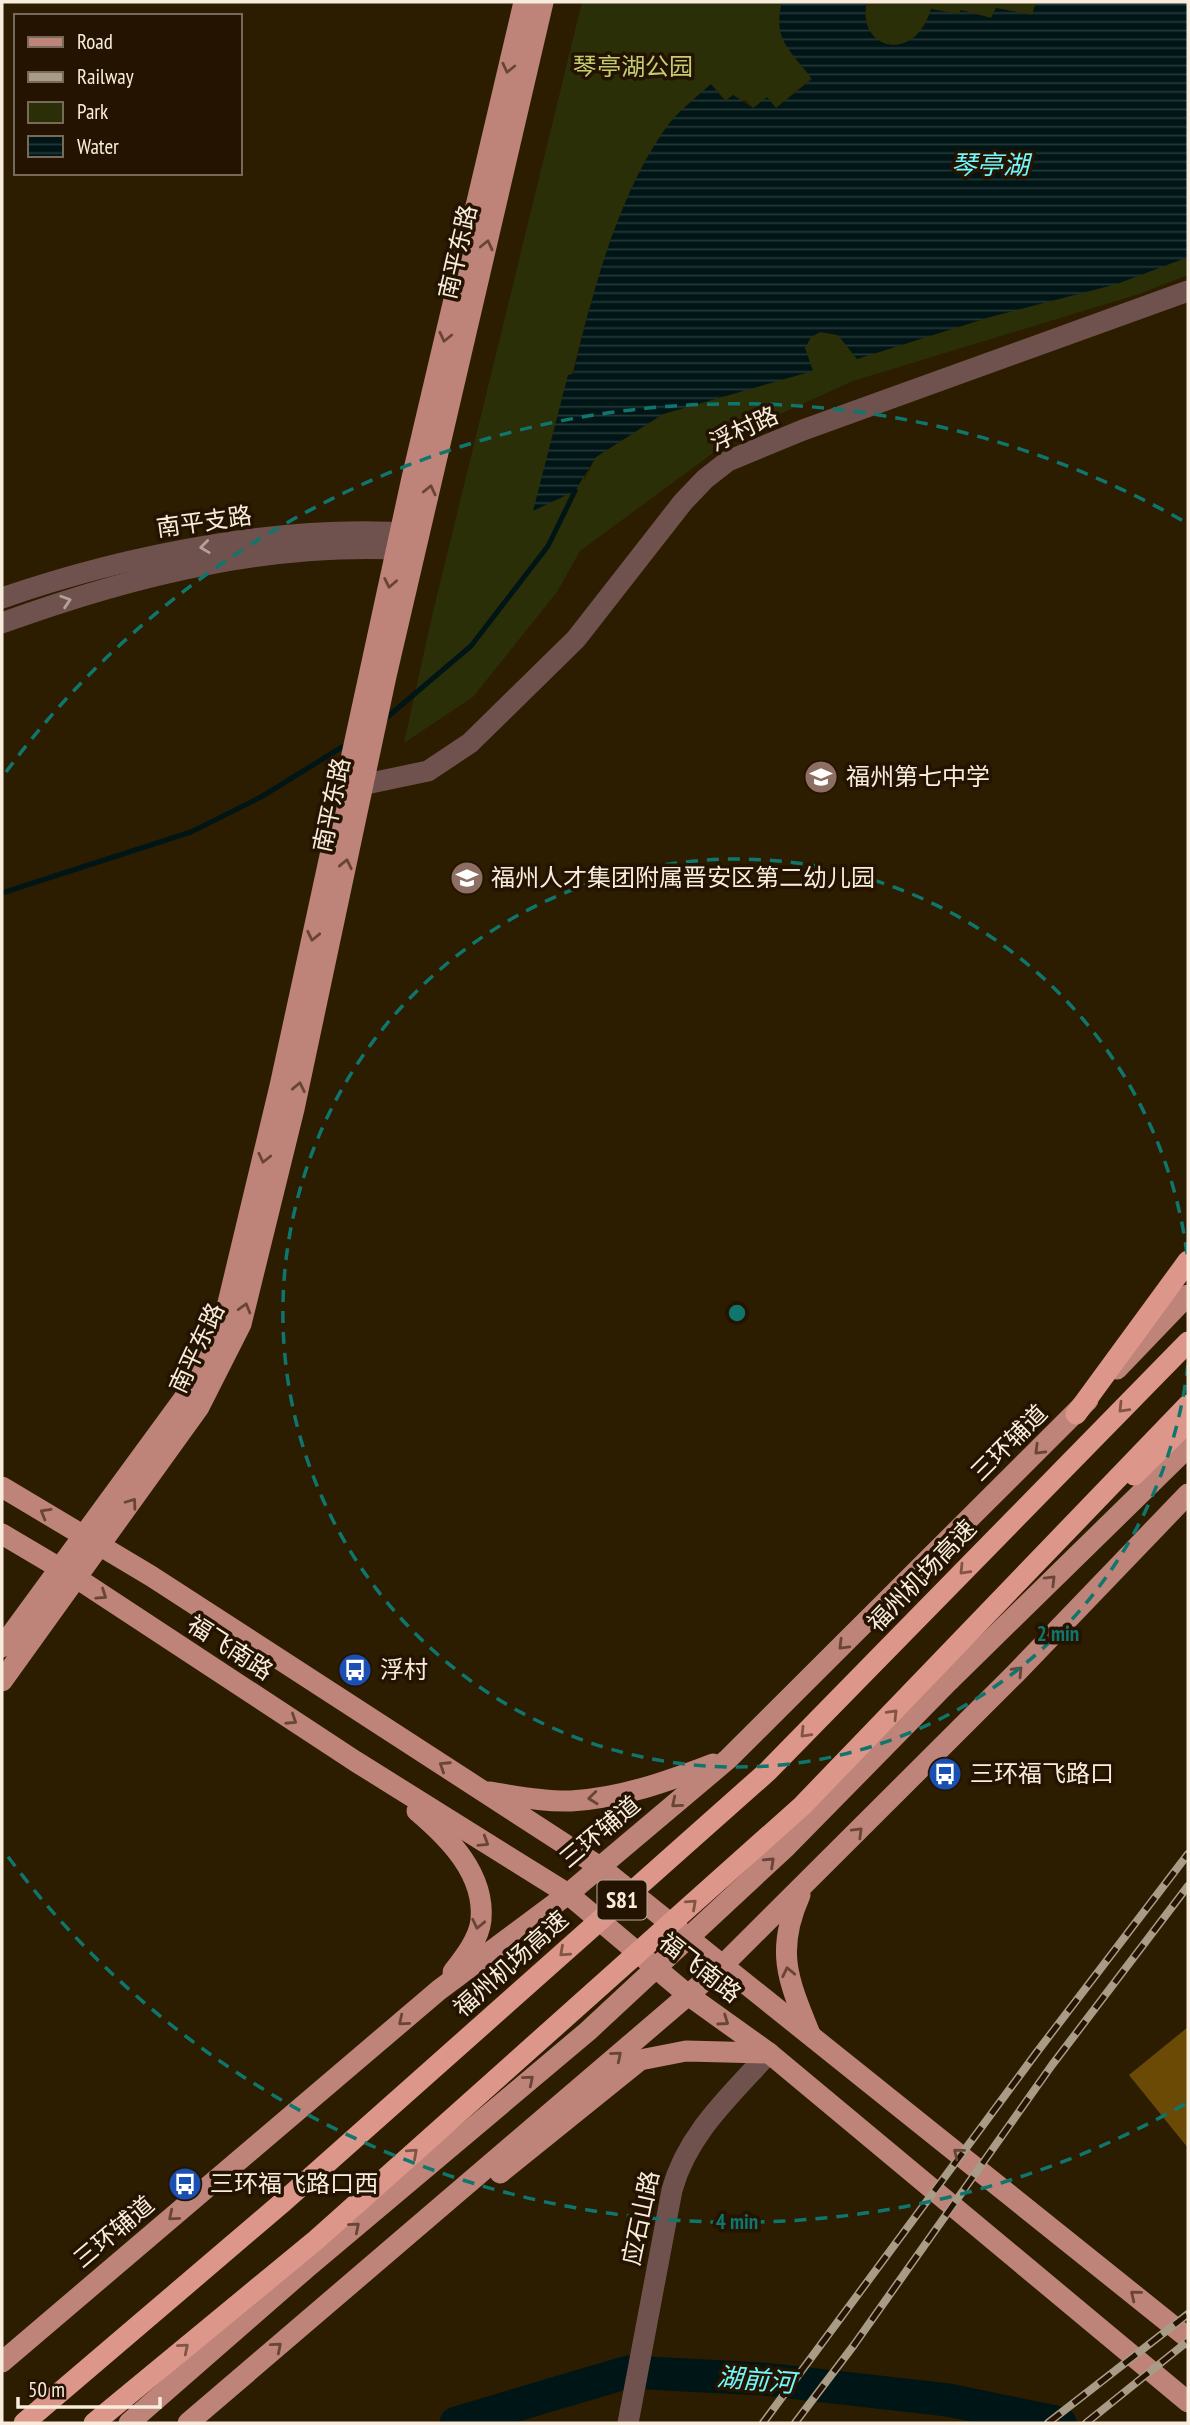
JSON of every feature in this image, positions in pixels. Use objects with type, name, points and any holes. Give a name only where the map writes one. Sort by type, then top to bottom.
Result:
[{"type":"highway","points":[[1076,1414],[1188,1261]]},
{"type":"highway","name":"福州机场高速","points":[[23,2423],[283,2202],[768,1770],[1152,1379],[1188,1339]]},
{"type":"highway","name":"S81","points":[[94,2423],[326,2230],[802,1807],[1188,1405]]},
{"type":"highway","points":[[984,1620],[1188,1422]]},
{"type":"main road","name":"南平东路","points":[[69,1574],[92,1540],[199,1407],[241,1324],[294,1109],[352,782],[408,542],[524,2]]},
{"type":"main road","name":"南平东路","points":[[408,542],[543,2]]},
{"type":"main road","name":"南平东路","points":[[352,782],[369,758],[377,680]]},
{"type":"main road","name":"三环辅道","points":[[2,2362],[439,1990],[568,1894],[728,1759],[1076,1414],[1188,1295]]},
{"type":"main road","points":[[129,2423],[303,2271],[588,2031],[787,1846],[950,1680],[1188,1447]]},
{"type":"main road","name":"福飞南路","points":[[2,1487],[92,1540],[600,1867],[1188,2338]]},
{"type":"main road","points":[[188,2423],[722,1966],[1025,1664],[1188,1494]]},
{"type":"main road","name":"福飞南路","points":[[2,1534],[69,1574],[355,1761],[568,1894],[688,1996],[769,2053],[1188,2402]]},
{"type":"main road","points":[[2,1647],[69,1574]]},
{"type":"main road","points":[[2,1681],[69,1574]]},
{"type":"main road","points":[[482,1791],[569,1801],[612,1796],[653,1787],[728,1759]]},
{"type":"main road","points":[[355,1761],[427,1820],[461,1855],[478,1886],[481,1921],[468,1951],[439,1990]]},
{"type":"main road","points":[[805,1885],[792,1914],[784,1952],[786,1974],[811,2036]]},
{"type":"main road","points":[[430,2216],[508,2168],[640,2060],[685,2051],[769,2053]]},
{"type":"street","name":"浮村路","points":[[352,782],[428,771],[470,743],[576,639],[683,502],[705,479],[728,461],[803,430],[1188,291]]},
{"type":"street","name":"南平支路","points":[[2,598],[74,575],[178,551],[321,533],[408,542]]},
{"type":"street","name":"南平支路","points":[[2,623],[89,594],[210,563],[320,549],[408,542]]},
{"type":"street","name":"应石山路","points":[[628,2423],[672,2190],[680,2163],[703,2127],[769,2053]]},
{"type":"green space","name":"琴亭湖公园","points":[[582,2],[782,2],[782,35],[791,52],[812,78],[776,108],[753,108],[746,100],[726,101],[711,84],[667,127],[648,156],[632,189],[588,312],[572,374],[584,480],[596,457],[663,414],[812,371],[805,348],[811,337],[820,332],[838,335],[857,359],[990,317],[1121,282],[1188,257],[1188,275],[1139,294],[853,381],[743,431],[580,551],[557,592],[473,697],[404,743],[432,616]]},
{"type":"green space","points":[[867,2],[1036,2],[1032,15],[996,8],[992,18],[961,10],[958,14],[931,9],[923,27],[912,39],[900,44],[889,44],[878,40],[870,31],[866,18]]},
{"type":"water","name":"琴亭湖","points":[[782,2],[867,2],[866,18],[877,39],[888,44],[900,44],[912,39],[923,27],[931,9],[958,14],[961,10],[991,18],[996,8],[1032,15],[1036,2],[1188,2],[1188,257],[1117,284],[990,317],[857,359],[838,335],[820,332],[811,337],[805,348],[813,371],[663,414],[596,457],[575,491],[533,511],[568,375],[573,374],[608,247],[633,186],[665,129],[711,84],[725,101],[733,95],[753,108],[767,97],[776,108],[812,79],[785,44],[780,26]]},
{"type":"building","points":[[1188,2027],[1188,2148],[1129,2075]]},
{"type":"waterway","points":[[385,719],[471,646],[548,546],[575,491]]},
{"type":"waterway","points":[[2,893],[191,832],[261,797],[347,744]]},
{"type":"waterway","name":"湖前河","points":[[456,2423],[628,2372],[763,2379],[948,2400],[1060,2423]]},
{"type":"railway","points":[[763,2423],[1037,2052],[1188,1854]]},
{"type":"railway","points":[[795,2423],[854,2345],[1052,2065],[1188,1886]]},
{"type":"railway","points":[[1048,2423],[1188,2314]]},
{"type":"railway","points":[[1086,2423],[1188,2341]]},
{"type":"place","name":"福州第七中学","points":[[821,777]]},
{"type":"place","name":"福州人才集团附属晋安区第二幼儿园","points":[[467,878]]},
{"type":"place","name":"浮村","points":[[355,1670]]},
{"type":"place","name":"三环福飞路口","points":[[945,1774]]},
{"type":"place","name":"三环福飞路口西","points":[[185,2184]]}]
